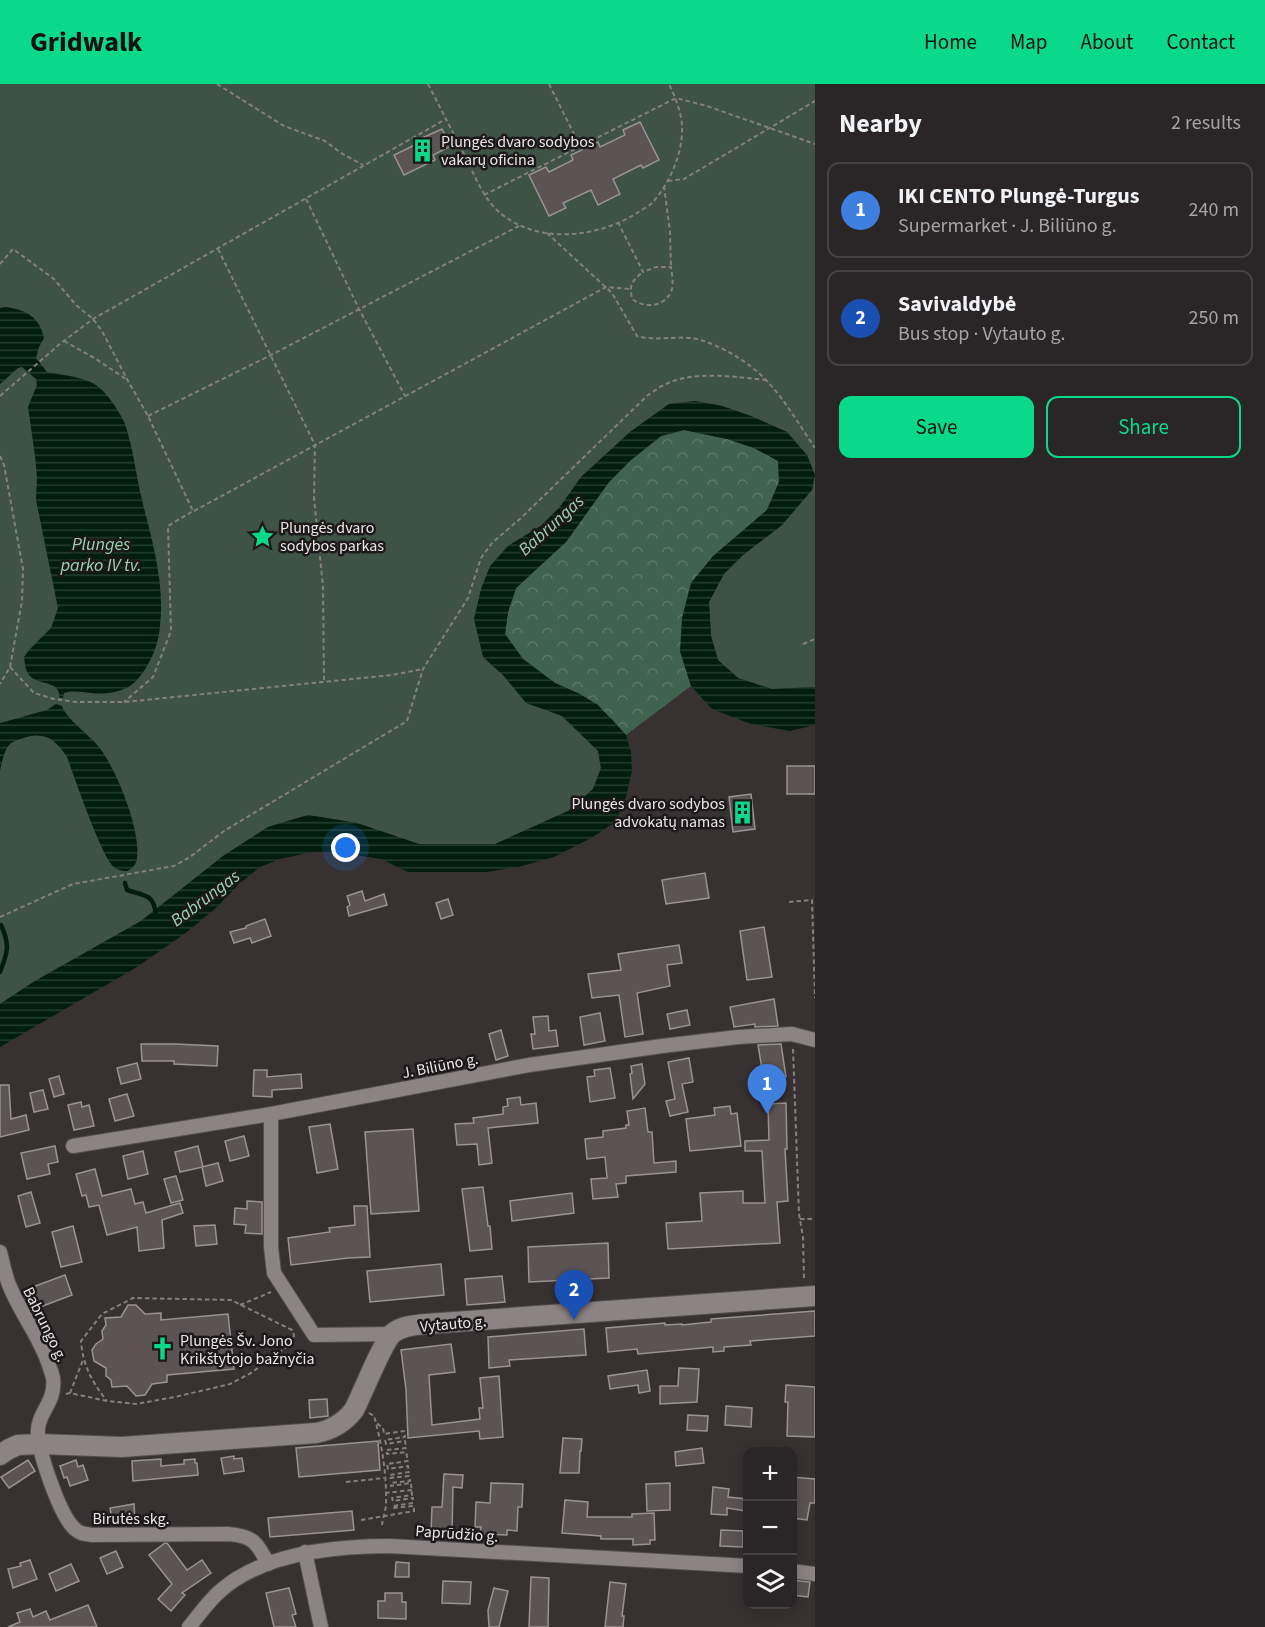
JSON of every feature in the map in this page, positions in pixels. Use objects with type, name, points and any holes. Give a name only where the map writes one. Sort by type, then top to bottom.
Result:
[{"type":"main road","name":"Vytauto g.","points":[[392,1334],[408,1327],[426,1324],[810,1289]]},
{"type":"main road","points":[[0,1455],[18,1445],[122,1447],[271,1437],[328,1430],[349,1417],[354,1410],[392,1334]]},
{"type":"street","name":"J. Biliūno g.","points":[[73,1146],[271,1114],[530,1065],[662,1046],[738,1037],[792,1034],[815,1040]]},
{"type":"street","points":[[271,1114],[271,1247],[274,1273],[314,1335],[392,1334]]},
{"type":"street","name":"Babrungo g.","points":[[0,1252],[9,1286],[44,1351],[53,1377],[52,1398],[40,1420],[39,1444]]},
{"type":"street","name":"Birutės skg.","points":[[39,1444],[51,1483],[67,1521],[82,1534],[242,1535],[257,1545],[268,1564]]},
{"type":"street","name":"Paprūdžio g.","points":[[189,1627],[226,1586],[249,1572],[305,1552],[357,1546],[743,1566]]},
{"type":"street","points":[[305,1552],[321,1627]]},
{"type":"street","points":[[797,1572],[815,1574]]},
{"type":"path","points":[[217,84],[284,126],[325,141],[340,153],[364,166]]},
{"type":"path","points":[[428,84],[484,195],[499,212],[519,226],[547,233],[574,234],[602,230],[628,218],[651,204],[668,181],[678,155],[682,128],[676,98],[669,84]]},
{"type":"path","points":[[549,84],[580,147]]},
{"type":"path","points":[[484,195],[676,98],[707,106],[815,144]]},
{"type":"path","points":[[668,181],[684,178],[815,101]]},
{"type":"path","points":[[1,395],[62,342],[93,319],[446,119]]},
{"type":"path","points":[[664,186],[670,232],[673,281],[671,293],[662,302],[651,305],[638,304],[632,299],[630,289],[634,279],[643,272],[656,267],[671,267]]},
{"type":"path","points":[[306,199],[359,309],[405,396]]},
{"type":"path","points":[[618,222],[643,272]]},
{"type":"path","points":[[148,416],[519,226]]},
{"type":"path","points":[[547,233],[612,293],[637,336],[649,339],[699,340],[737,356],[766,380],[815,448]]},
{"type":"path","points":[[0,264],[13,249],[54,279],[76,305],[93,319],[102,331],[148,416],[193,511]]},
{"type":"path","points":[[218,249],[315,445],[314,498],[323,587],[324,682]]},
{"type":"path","points":[[123,702],[153,677],[171,631],[168,526],[606,287],[630,289]]},
{"type":"path","points":[[62,342],[96,359],[128,381]]},
{"type":"path","points":[[0,917],[73,884],[174,866],[190,858],[224,831],[407,721],[423,669],[468,598],[481,558],[492,543],[522,518],[648,395],[666,384],[691,377],[725,376],[766,380]]},
{"type":"path","points":[[0,456],[4,465],[23,569],[22,601],[10,667],[0,684]]},
{"type":"path","points":[[803,644],[815,639]]},
{"type":"path","points":[[10,667],[34,693],[76,702],[123,702],[392,675],[423,669]]},
{"type":"path","points":[[789,902],[813,900],[815,998]]},
{"type":"path","points":[[792,1034],[800,1220],[810,1289]]},
{"type":"path","points":[[800,1220],[815,1219]]},
{"type":"path","points":[[240,1305],[283,1287]]},
{"type":"path","points":[[52,1398],[70,1393],[107,1401],[136,1404],[230,1384],[250,1373],[292,1343],[294,1335],[292,1330],[231,1300],[133,1298],[102,1314],[81,1341],[82,1360],[70,1393]]},
{"type":"path","points":[[82,1360],[107,1401]]},
{"type":"path","points":[[375,1422],[383,1428],[384,1434],[404,1431],[405,1437],[385,1440],[386,1444],[405,1441],[406,1448],[386,1450],[387,1454],[406,1452],[408,1461],[383,1464]]},
{"type":"path","points":[[378,1431],[386,1508],[382,1525]]},
{"type":"path","points":[[360,1520],[414,1511],[414,1506],[393,1508],[393,1506],[413,1503],[412,1498],[393,1501],[392,1498],[412,1496],[411,1483],[391,1486],[391,1483],[410,1481],[409,1476],[390,1478],[390,1475],[409,1472],[408,1466],[388,1469],[387,1464]]},
{"type":"path","points":[[346,1482],[384,1478]]},
{"type":"path","points":[[385,1494],[412,1490]]},
{"type":"green space","points":[[684,430],[727,439],[754,448],[778,461],[779,482],[767,510],[742,532],[680,651],[691,686],[626,735],[612,719],[580,694],[555,683],[523,659],[505,634],[508,612],[516,588],[566,542],[609,482],[631,460],[661,436]]},
{"type":"shaded area","name":"Plungės dvaro sodybos parkas","points":[[0,84],[815,84],[815,687],[772,689],[738,678],[718,660],[711,636],[709,602],[723,574],[743,555],[782,525],[787,432],[722,406],[695,401],[669,404],[630,432],[581,477],[560,507],[540,526],[508,546],[483,657],[503,675],[526,702],[562,716],[598,750],[601,768],[593,789],[568,811],[495,844],[419,844],[357,823],[308,815],[268,827],[223,856],[141,921],[35,981],[0,1004]]},
{"type":"water","name":"Plungės parko IV tv.","points":[[5,307],[31,315],[39,324],[44,338],[36,358],[47,372],[76,377],[96,385],[115,406],[128,433],[157,562],[161,610],[159,633],[152,657],[139,678],[130,686],[119,691],[102,694],[71,692],[64,693],[63,698],[59,697],[56,688],[34,679],[26,669],[24,657],[51,628],[58,608],[36,500],[37,478],[28,407],[37,385],[36,379],[22,367],[0,384],[0,308]]},
{"type":"water","name":"Babrungas","points":[[695,401],[722,406],[787,432],[807,455],[815,475],[812,490],[782,525],[743,555],[724,574],[709,602],[711,636],[718,660],[738,678],[772,689],[815,687],[815,725],[790,731],[751,724],[712,709],[691,686],[680,651],[682,618],[691,583],[713,556],[767,510],[779,482],[778,461],[754,448],[727,439],[684,430],[661,436],[631,460],[609,482],[566,542],[516,588],[508,612],[505,634],[523,659],[555,683],[598,705],[626,735],[631,752],[632,771],[626,797],[615,822],[593,837],[554,857],[518,867],[487,872],[408,872],[381,859],[335,852],[312,852],[280,859],[260,867],[187,932],[137,967],[0,1047],[0,1004],[35,981],[141,921],[223,856],[268,827],[308,815],[357,823],[419,844],[495,844],[568,811],[593,789],[601,768],[598,751],[562,716],[526,703],[503,675],[483,657],[474,619],[481,589],[490,566],[508,546],[541,526],[560,507],[581,477],[630,432],[669,404]]},
{"type":"water","points":[[56,704],[62,706],[72,720],[98,746],[119,783],[131,816],[137,846],[136,861],[127,871],[117,869],[109,860],[89,816],[67,757],[55,742],[46,737],[34,736],[13,742],[6,751],[0,772],[0,723],[47,710]]},
{"type":"building","points":[[640,122],[659,160],[643,168],[641,165],[613,179],[620,194],[598,205],[591,190],[563,203],[566,208],[549,216],[529,175],[546,167],[549,172],[573,160],[571,155],[598,142],[600,147],[625,135],[623,130]]},
{"type":"building","name":"Plungės dvaro sodybos vakarų oficina","points":[[442,129],[451,146],[433,155],[435,160],[404,175],[394,155]]},
{"type":"building","points":[[787,766],[815,766],[815,794],[787,794]]},
{"type":"building","name":"Plungės dvaro sodybos advokatų namas","points":[[751,794],[755,829],[733,832],[729,797]]},
{"type":"building","points":[[705,873],[709,898],[666,904],[662,880]]},
{"type":"building","points":[[362,891],[365,901],[384,894],[387,905],[349,916],[347,907],[350,905],[347,896]]},
{"type":"building","points":[[448,899],[453,915],[441,919],[436,903]]},
{"type":"building","points":[[265,919],[271,936],[252,943],[250,938],[234,943],[230,932],[246,928],[246,926]]},
{"type":"building","points":[[764,927],[772,977],[747,980],[740,931]]},
{"type":"building","points":[[679,945],[682,963],[667,965],[670,986],[637,993],[643,1034],[625,1037],[619,995],[592,998],[588,974],[621,970],[618,954]]},
{"type":"building","points":[[774,999],[778,1026],[755,1027],[755,1024],[734,1027],[730,1007]]},
{"type":"building","points":[[687,1010],[690,1025],[670,1029],[667,1014]]},
{"type":"building","points":[[600,1013],[605,1041],[584,1045],[580,1017]]},
{"type":"building","points":[[548,1016],[549,1031],[556,1030],[558,1046],[533,1049],[531,1034],[535,1034],[533,1017]]},
{"type":"building","points":[[501,1030],[508,1056],[496,1060],[489,1034]]},
{"type":"building","points":[[141,1044],[218,1046],[217,1066],[174,1064],[174,1061],[142,1061]]},
{"type":"building","points":[[781,1044],[786,1077],[764,1081],[758,1045]]},
{"type":"building","points":[[689,1058],[693,1082],[682,1084],[688,1112],[670,1116],[666,1101],[675,1099],[668,1062]]},
{"type":"building","points":[[137,1063],[141,1079],[121,1084],[117,1068]]},
{"type":"building","points":[[642,1064],[645,1084],[633,1099],[631,1066]]},
{"type":"building","points":[[610,1068],[615,1098],[590,1102],[587,1077],[595,1076],[594,1070]]},
{"type":"building","points":[[254,1070],[267,1070],[267,1077],[301,1074],[302,1088],[272,1090],[272,1097],[253,1096]]},
{"type":"building","points":[[59,1076],[64,1094],[54,1097],[49,1079]]},
{"type":"building","points":[[0,1085],[9,1085],[11,1119],[26,1115],[29,1130],[0,1137]]},
{"type":"building","points":[[43,1090],[48,1109],[34,1112],[30,1093]]},
{"type":"building","points":[[127,1094],[134,1116],[115,1121],[109,1099]]},
{"type":"building","points":[[520,1097],[521,1105],[536,1103],[538,1123],[488,1128],[492,1163],[479,1165],[477,1144],[457,1145],[455,1124],[474,1123],[473,1118],[503,1114],[503,1107],[508,1106],[507,1099]]},
{"type":"building","points":[[81,1102],[82,1107],[89,1105],[94,1126],[74,1130],[68,1105]]},
{"type":"building","points":[[786,1103],[787,1149],[785,1149],[788,1201],[777,1202],[780,1243],[668,1249],[666,1223],[702,1221],[700,1193],[743,1191],[743,1203],[765,1203],[762,1151],[745,1151],[745,1141],[769,1140],[768,1104]]},
{"type":"building","points":[[730,1106],[731,1114],[737,1113],[741,1146],[690,1151],[686,1119],[715,1115],[714,1108]]},
{"type":"building","points":[[645,1108],[648,1132],[652,1132],[654,1163],[676,1161],[676,1172],[626,1176],[626,1183],[616,1184],[618,1197],[593,1199],[591,1179],[607,1178],[605,1157],[587,1159],[585,1139],[603,1137],[603,1131],[626,1128],[626,1125],[629,1125],[627,1111]]},
{"type":"building","points":[[330,1124],[338,1169],[317,1173],[309,1127]]},
{"type":"building","points":[[413,1129],[419,1211],[371,1214],[365,1132]]},
{"type":"building","points":[[244,1136],[249,1156],[230,1161],[225,1141]]},
{"type":"building","points":[[55,1146],[58,1162],[48,1164],[50,1174],[27,1179],[21,1153]]},
{"type":"building","points":[[198,1146],[203,1167],[180,1172],[175,1152]]},
{"type":"building","points":[[143,1151],[148,1174],[128,1179],[123,1156]]},
{"type":"building","points":[[218,1163],[223,1181],[206,1186],[202,1167]]},
{"type":"building","points":[[95,1169],[102,1196],[131,1189],[135,1204],[143,1202],[146,1213],[180,1203],[183,1213],[162,1220],[164,1248],[139,1251],[137,1227],[107,1235],[99,1205],[89,1207],[86,1195],[82,1196],[76,1174]]},
{"type":"building","points":[[176,1176],[183,1200],[171,1203],[164,1179]]},
{"type":"building","points":[[483,1187],[492,1249],[470,1251],[462,1189]]},
{"type":"building","points":[[31,1192],[40,1223],[26,1227],[18,1196]]},
{"type":"building","points":[[572,1193],[574,1213],[512,1221],[510,1201]]},
{"type":"building","points":[[247,1201],[262,1202],[262,1234],[245,1233],[246,1225],[234,1224],[235,1208],[247,1209]]},
{"type":"building","points":[[354,1206],[367,1206],[370,1257],[291,1265],[288,1238],[330,1232],[329,1228],[355,1225]]},
{"type":"building","points":[[215,1225],[217,1244],[196,1246],[194,1226]]},
{"type":"building","points":[[73,1226],[82,1262],[61,1267],[52,1232]]},
{"type":"building","points":[[608,1243],[609,1278],[529,1282],[528,1247]]},
{"type":"building","points":[[441,1264],[444,1295],[370,1302],[367,1271]]},
{"type":"building","points":[[65,1275],[72,1295],[32,1310],[22,1291]]},
{"type":"building","points":[[502,1276],[505,1302],[467,1305],[465,1279]]},
{"type":"building","name":"Plungės Šv. Jono Krikštytojo bažnyčia","points":[[128,1305],[136,1305],[145,1314],[161,1313],[161,1320],[228,1314],[234,1369],[167,1375],[167,1382],[152,1384],[145,1395],[136,1396],[127,1386],[112,1387],[111,1380],[106,1376],[106,1368],[94,1361],[92,1350],[103,1339],[105,1318],[121,1317]]},
{"type":"building","points":[[815,1311],[815,1336],[750,1341],[751,1345],[724,1347],[724,1351],[713,1352],[713,1347],[638,1354],[637,1349],[608,1352],[606,1328],[665,1323],[665,1325],[682,1325],[711,1322],[711,1319]]},
{"type":"building","points":[[584,1329],[586,1355],[509,1360],[510,1366],[489,1368],[488,1337]]},
{"type":"building","points":[[451,1344],[455,1372],[429,1375],[432,1425],[480,1419],[479,1408],[483,1408],[480,1378],[499,1376],[503,1437],[480,1439],[479,1431],[408,1438],[406,1390],[401,1350]]},
{"type":"building","points":[[679,1368],[699,1369],[697,1402],[660,1404],[660,1386],[678,1386]]},
{"type":"building","points":[[647,1370],[650,1391],[639,1393],[638,1385],[610,1389],[608,1376]]},
{"type":"building","points":[[786,1385],[815,1387],[815,1437],[787,1436]]},
{"type":"building","points":[[327,1399],[328,1416],[310,1418],[309,1400]]},
{"type":"building","points":[[726,1406],[752,1408],[751,1427],[725,1425]]},
{"type":"building","points":[[688,1415],[708,1416],[707,1431],[687,1430]]},
{"type":"building","points":[[563,1438],[582,1439],[579,1473],[560,1473]]},
{"type":"building","points":[[378,1441],[380,1470],[299,1477],[296,1448]]},
{"type":"building","points":[[702,1448],[704,1463],[676,1466],[675,1452]]},
{"type":"building","points":[[234,1456],[234,1459],[242,1458],[244,1471],[224,1474],[221,1458]]},
{"type":"building","points":[[161,1459],[161,1466],[184,1464],[184,1460],[195,1459],[198,1475],[133,1481],[132,1461]]},
{"type":"building","points":[[28,1460],[35,1471],[9,1488],[1,1477]]},
{"type":"building","points":[[76,1460],[78,1467],[83,1465],[88,1480],[70,1486],[60,1466]]},
{"type":"building","points":[[444,1474],[463,1475],[462,1488],[453,1487],[452,1533],[431,1533],[432,1507],[442,1507]]},
{"type":"building","points":[[797,1477],[815,1479],[815,1503],[810,1503],[807,1520],[797,1519]]},
{"type":"building","points":[[491,1483],[523,1484],[522,1507],[518,1507],[517,1531],[507,1530],[507,1535],[480,1534],[481,1527],[475,1527],[476,1502],[490,1503]]},
{"type":"building","points":[[670,1483],[670,1510],[647,1511],[646,1484]]},
{"type":"building","points":[[713,1487],[729,1489],[728,1497],[743,1499],[743,1511],[727,1508],[727,1515],[711,1514]]},
{"type":"building","points":[[565,1500],[588,1502],[587,1517],[632,1517],[632,1514],[654,1513],[655,1540],[650,1540],[650,1544],[633,1545],[633,1539],[601,1539],[601,1536],[562,1533]]},
{"type":"building","points":[[134,1504],[135,1519],[112,1519],[110,1508]]},
{"type":"building","points":[[352,1511],[354,1530],[270,1537],[268,1518]]},
{"type":"building","points":[[721,1530],[743,1531],[743,1547],[720,1546]]},
{"type":"building","points":[[165,1543],[187,1570],[202,1560],[211,1573],[182,1593],[185,1595],[171,1611],[158,1599],[172,1584],[149,1555]]},
{"type":"building","points":[[116,1551],[123,1567],[107,1574],[100,1558]]},
{"type":"building","points":[[30,1560],[37,1579],[13,1588],[8,1569],[21,1566],[20,1563]]},
{"type":"building","points":[[396,1562],[409,1563],[409,1577],[395,1577]]},
{"type":"building","points":[[71,1564],[79,1581],[56,1591],[49,1574]]},
{"type":"building","points":[[531,1577],[549,1578],[548,1627],[529,1627]]},
{"type":"building","points":[[443,1581],[471,1582],[470,1604],[442,1603]]},
{"type":"building","points":[[797,1581],[810,1582],[808,1597],[797,1596]]},
{"type":"building","points":[[610,1582],[626,1584],[623,1627],[605,1627]]},
{"type":"building","points":[[289,1588],[296,1614],[292,1615],[296,1627],[274,1627],[266,1593]]},
{"type":"building","points":[[494,1588],[508,1591],[499,1627],[489,1627],[488,1610]]},
{"type":"building","points":[[385,1593],[402,1593],[402,1602],[406,1602],[406,1619],[378,1618],[378,1601],[385,1601]]},
{"type":"building","points":[[88,1605],[97,1627],[8,1627],[20,1622],[17,1613],[30,1609],[33,1617],[46,1611],[50,1620]]},
{"type":"waterway","points":[[125,883],[127,890],[151,899],[156,915]]},
{"type":"waterway","points":[[0,972],[7,948],[1,925]]},
{"type":"place","name":"Plungės dvaro sodybos vakarų oficina","points":[[423,150]]},
{"type":"place","name":"Plungės dvaro sodybos parkas","points":[[262,536]]},
{"type":"place","name":"Plungės dvaro sodybos advokatų namas","points":[[743,812]]},
{"type":"place","name":"IKI CENTO Plungė-Turgus","points":[[767,1114]]},
{"type":"place","name":"Savivaldybė","points":[[574,1320]]},
{"type":"place","name":"Plungės Šv. Jono Krikštytojo bažnyčia","points":[[162,1349]]}]
